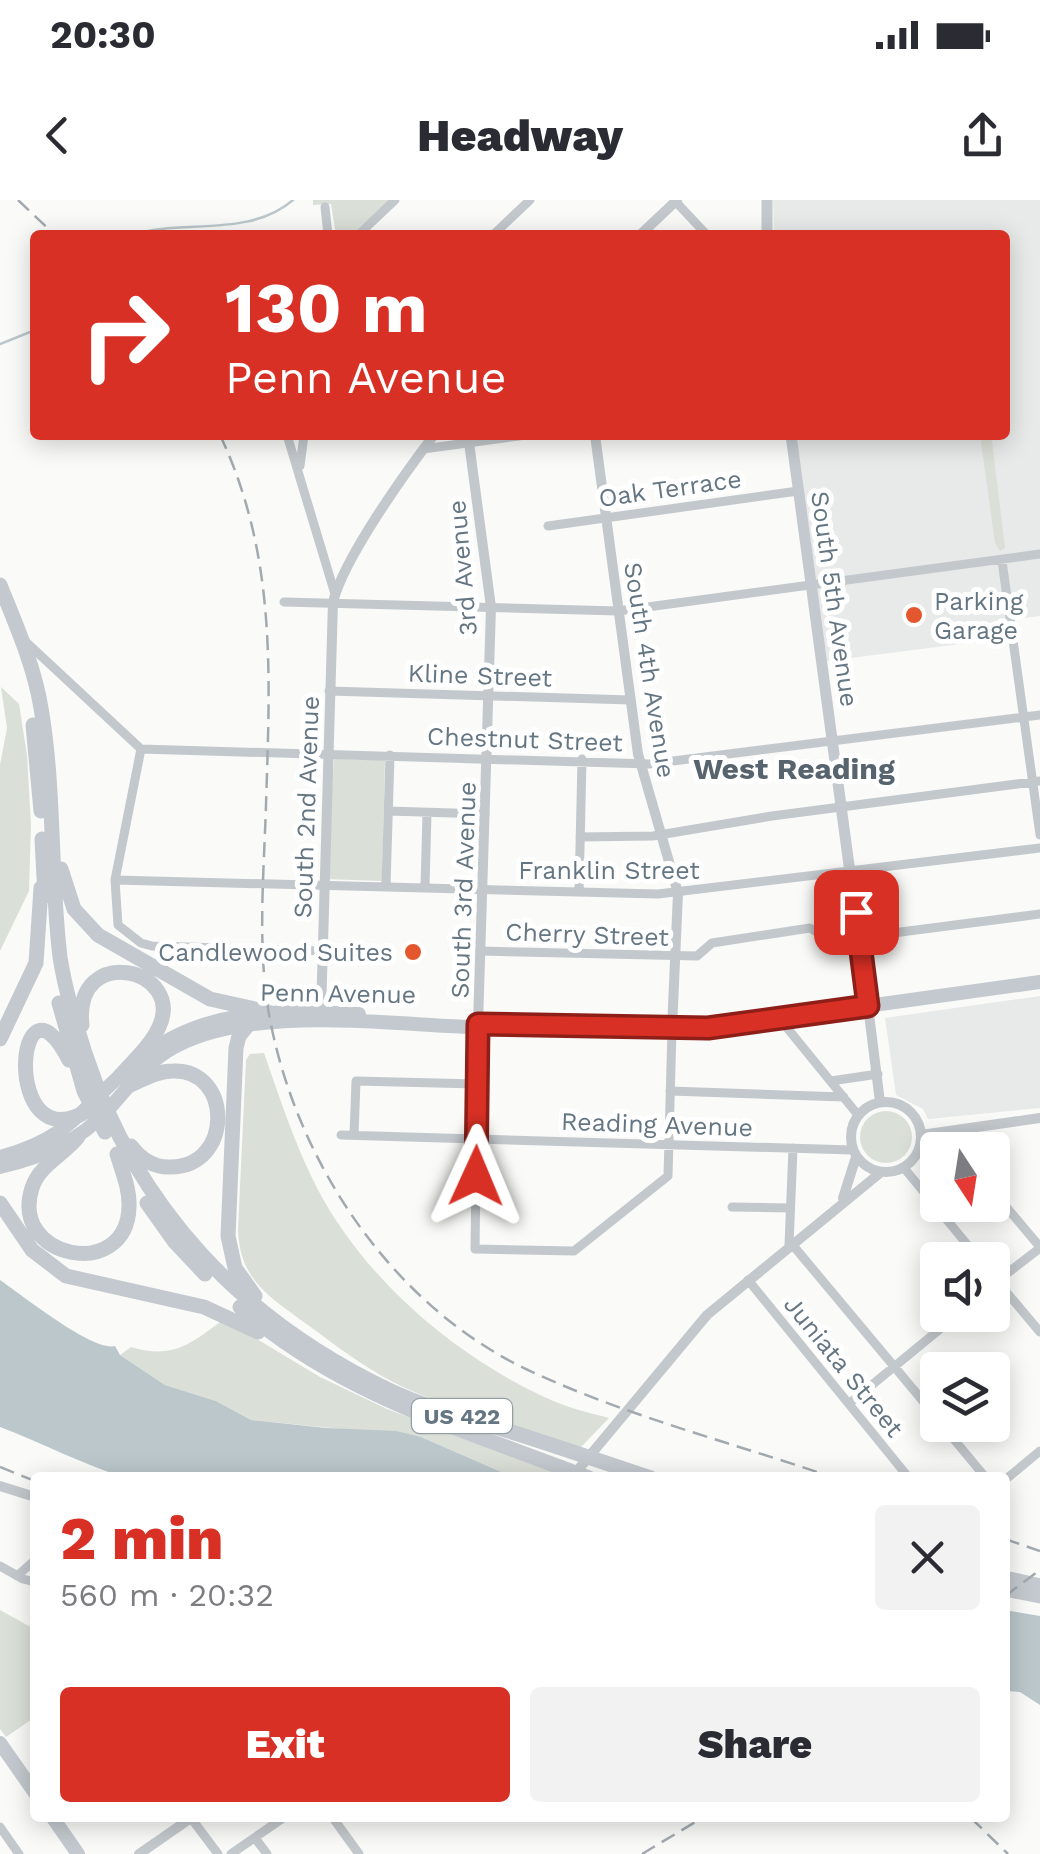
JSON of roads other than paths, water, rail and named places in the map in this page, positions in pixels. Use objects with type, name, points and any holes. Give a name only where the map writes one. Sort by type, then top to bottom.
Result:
[{"type":"highway","name":"US 422","points":[[0,586],[30,664],[48,757],[61,961],[73,1018],[108,1116],[147,1186],[209,1265],[257,1309],[285,1328],[394,1392],[632,1472]]},
{"type":"highway","name":"US 422","points":[[0,612],[36,706],[54,974],[63,1020],[84,1090],[117,1154],[159,1221],[189,1258],[259,1324],[307,1358],[386,1400],[573,1472]]},
{"type":"highway","points":[[48,757],[55,790],[62,878],[69,900],[84,922],[98,935],[198,994],[234,1007],[268,1012]]},
{"type":"highway","points":[[3,1046],[36,963],[41,922],[42,834]]},
{"type":"highway","points":[[90,1068],[81,1018],[84,996],[105,975],[133,974],[154,986],[162,1016],[152,1040],[124,1081]]},
{"type":"highway","points":[[248,1025],[239,1036],[235,1055],[230,1250],[244,1283],[285,1328]]},
{"type":"highway","points":[[3,1046],[24,1035],[50,1035],[62,1046],[84,1090]]},
{"type":"highway","points":[[108,1116],[139,1155],[170,1168],[186,1166],[208,1151],[216,1136],[219,1112],[204,1082],[188,1073],[168,1071],[124,1081]]},
{"type":"highway","points":[[87,1111],[72,1127],[31,1191],[35,1227],[44,1240],[72,1254],[100,1250],[122,1232],[129,1213],[129,1196],[117,1154]]},
{"type":"highway","points":[[23,1113],[72,1127]]},
{"type":"highway","points":[[0,1202],[32,1250],[59,1272],[83,1282],[215,1310],[307,1358]]},
{"type":"highway","points":[[1010,1579],[1040,1586]]},
{"type":"highway","points":[[1010,1590],[1040,1596]]},
{"type":"main road","points":[[767,200],[767,230]]},
{"type":"main road","name":"South 5th Avenue","points":[[792,440],[868,1006]]},
{"type":"main road","name":"Penn Avenue","points":[[0,1167],[30,1158],[72,1127],[153,1049],[213,1020],[268,1012],[288,1018],[468,1027],[478,1024],[708,1028],[1040,982]]},
{"type":"main road","name":"Penn Avenue","points":[[87,1111],[124,1081],[183,1043],[217,1030],[321,1012],[468,1018],[478,1024]]},
{"type":"main road","name":"Penn Avenue","points":[[0,1157],[40,1144],[72,1127]]},
{"type":"main road","points":[[0,1743],[30,1786]]},
{"type":"main road","points":[[55,1822],[78,1854]]},
{"type":"street","points":[[363,230],[396,200]]},
{"type":"street","points":[[498,230],[530,200]]},
{"type":"street","points":[[645,230],[675,200],[702,230]]},
{"type":"street","points":[[325,208],[327,230]]},
{"type":"street","points":[[289,440],[334,598]]},
{"type":"street","points":[[300,474],[303,440]]},
{"type":"street","points":[[334,598],[359,549],[430,440]]},
{"type":"street","points":[[423,449],[464,440]]},
{"type":"street","name":"3rd Avenue","points":[[468,440],[491,607],[487,758]]},
{"type":"street","name":"South 4th Avenue","points":[[596,440],[640,763],[678,893],[672,1029]]},
{"type":"street","name":"Oak Terrace","points":[[548,526],[798,490]]},
{"type":"street","points":[[284,602],[334,598],[618,610],[1040,554]]},
{"type":"street","points":[[1002,561],[1036,781],[1040,835]]},
{"type":"street","name":"South 2nd Avenue","points":[[321,1012],[334,598]]},
{"type":"street","points":[[12,628],[141,749],[115,880],[118,925],[141,943],[152,946],[322,951]]},
{"type":"street","name":"Kline Street","points":[[329,691],[630,700]]},
{"type":"street","name":"Chestnut Street","points":[[141,749],[640,763],[1040,715]]},
{"type":"street","points":[[386,886],[390,755]]},
{"type":"street","name":"South 3rd Avenue","points":[[478,1024],[487,758]]},
{"type":"street","points":[[579,892],[582,760]]},
{"type":"street","points":[[580,838],[662,834],[1036,781]]},
{"type":"street","points":[[388,811],[485,814]]},
{"type":"street","points":[[424,887],[427,813]]},
{"type":"street","name":"Franklin Street","points":[[115,880],[678,893],[1040,848]]},
{"type":"street","name":"Cherry Street","points":[[480,951],[696,956],[712,943],[810,928],[831,941],[1040,914]]},
{"type":"street","points":[[868,1006],[880,1102]]},
{"type":"street","points":[[779,1018],[858,1115]]},
{"type":"street","points":[[478,1024],[476,1249],[574,1252],[668,1176],[672,1029]]},
{"type":"street","points":[[832,1081],[878,1074]]},
{"type":"street","points":[[354,1136],[356,1081],[478,1084]]},
{"type":"street","points":[[670,1091],[844,1097]]},
{"type":"street","points":[[837,1207],[849,1186],[854,1154],[850,1133],[858,1115],[880,1102],[905,1108],[920,1132]]},
{"type":"street","points":[[944,1132],[1040,1118]]},
{"type":"street","name":"Reading Avenue","points":[[342,1135],[793,1148],[854,1154]]},
{"type":"street","points":[[576,1472],[708,1315],[880,1173],[904,1168],[919,1151],[920,1143]]},
{"type":"street","points":[[793,1148],[790,1244],[920,1399]]},
{"type":"street","points":[[854,1154],[880,1173]]},
{"type":"street","points":[[904,1168],[965,1242]]},
{"type":"street","points":[[732,1207],[790,1208]]},
{"type":"street","points":[[1010,1211],[1040,1247],[1010,1269]]},
{"type":"street","name":"Juniata Street","points":[[748,1280],[904,1472]]},
{"type":"street","points":[[1010,1298],[1040,1332]]},
{"type":"street","points":[[1031,1321],[1040,1313]]},
{"type":"street","points":[[850,1403],[937,1332]]},
{"type":"street","points":[[956,1442],[981,1472]]},
{"type":"street","points":[[1010,1476],[1040,1451]]},
{"type":"street","points":[[0,1486],[30,1495]]},
{"type":"street","points":[[17,1576],[30,1564]]},
{"type":"street","points":[[0,1566],[30,1580]]},
{"type":"street","points":[[147,1852],[186,1822]]},
{"type":"street","points":[[194,1822],[218,1854]]},
{"type":"street","points":[[231,1854],[277,1822]]},
{"type":"street","points":[[336,1822],[359,1854]]},
{"type":"street","points":[[0,1827],[19,1854]]},
{"type":"street","points":[[255,1838],[266,1854]]},
{"type":"waterway","points":[[151,230],[236,224],[276,212],[293,200]]},
{"type":"waterway","points":[[0,344],[30,332]]},
{"type":"railway","points":[[18,200],[50,230]]},
{"type":"railway","points":[[222,440],[252,526],[266,617],[269,709],[262,928],[267,1002],[279,1058],[298,1114],[323,1167],[354,1218],[390,1264],[431,1306],[478,1341],[528,1370],[603,1401],[816,1472]]},
{"type":"railway","points":[[0,1467],[30,1479]]},
{"type":"railway","points":[[1010,1541],[1040,1551]]},
{"type":"railway","points":[[1010,1592],[1040,1570]]},
{"type":"railway","points":[[642,1854],[695,1822]]},
{"type":"railway","points":[[975,1822],[1008,1854]]},
{"type":"place","name":"Parking Garage","points":[[914,615]]},
{"type":"place","name":"Candlewood Suites","points":[[413,952]]},
{"type":"district","name":"West Reading","points":[[794,769]]}]
